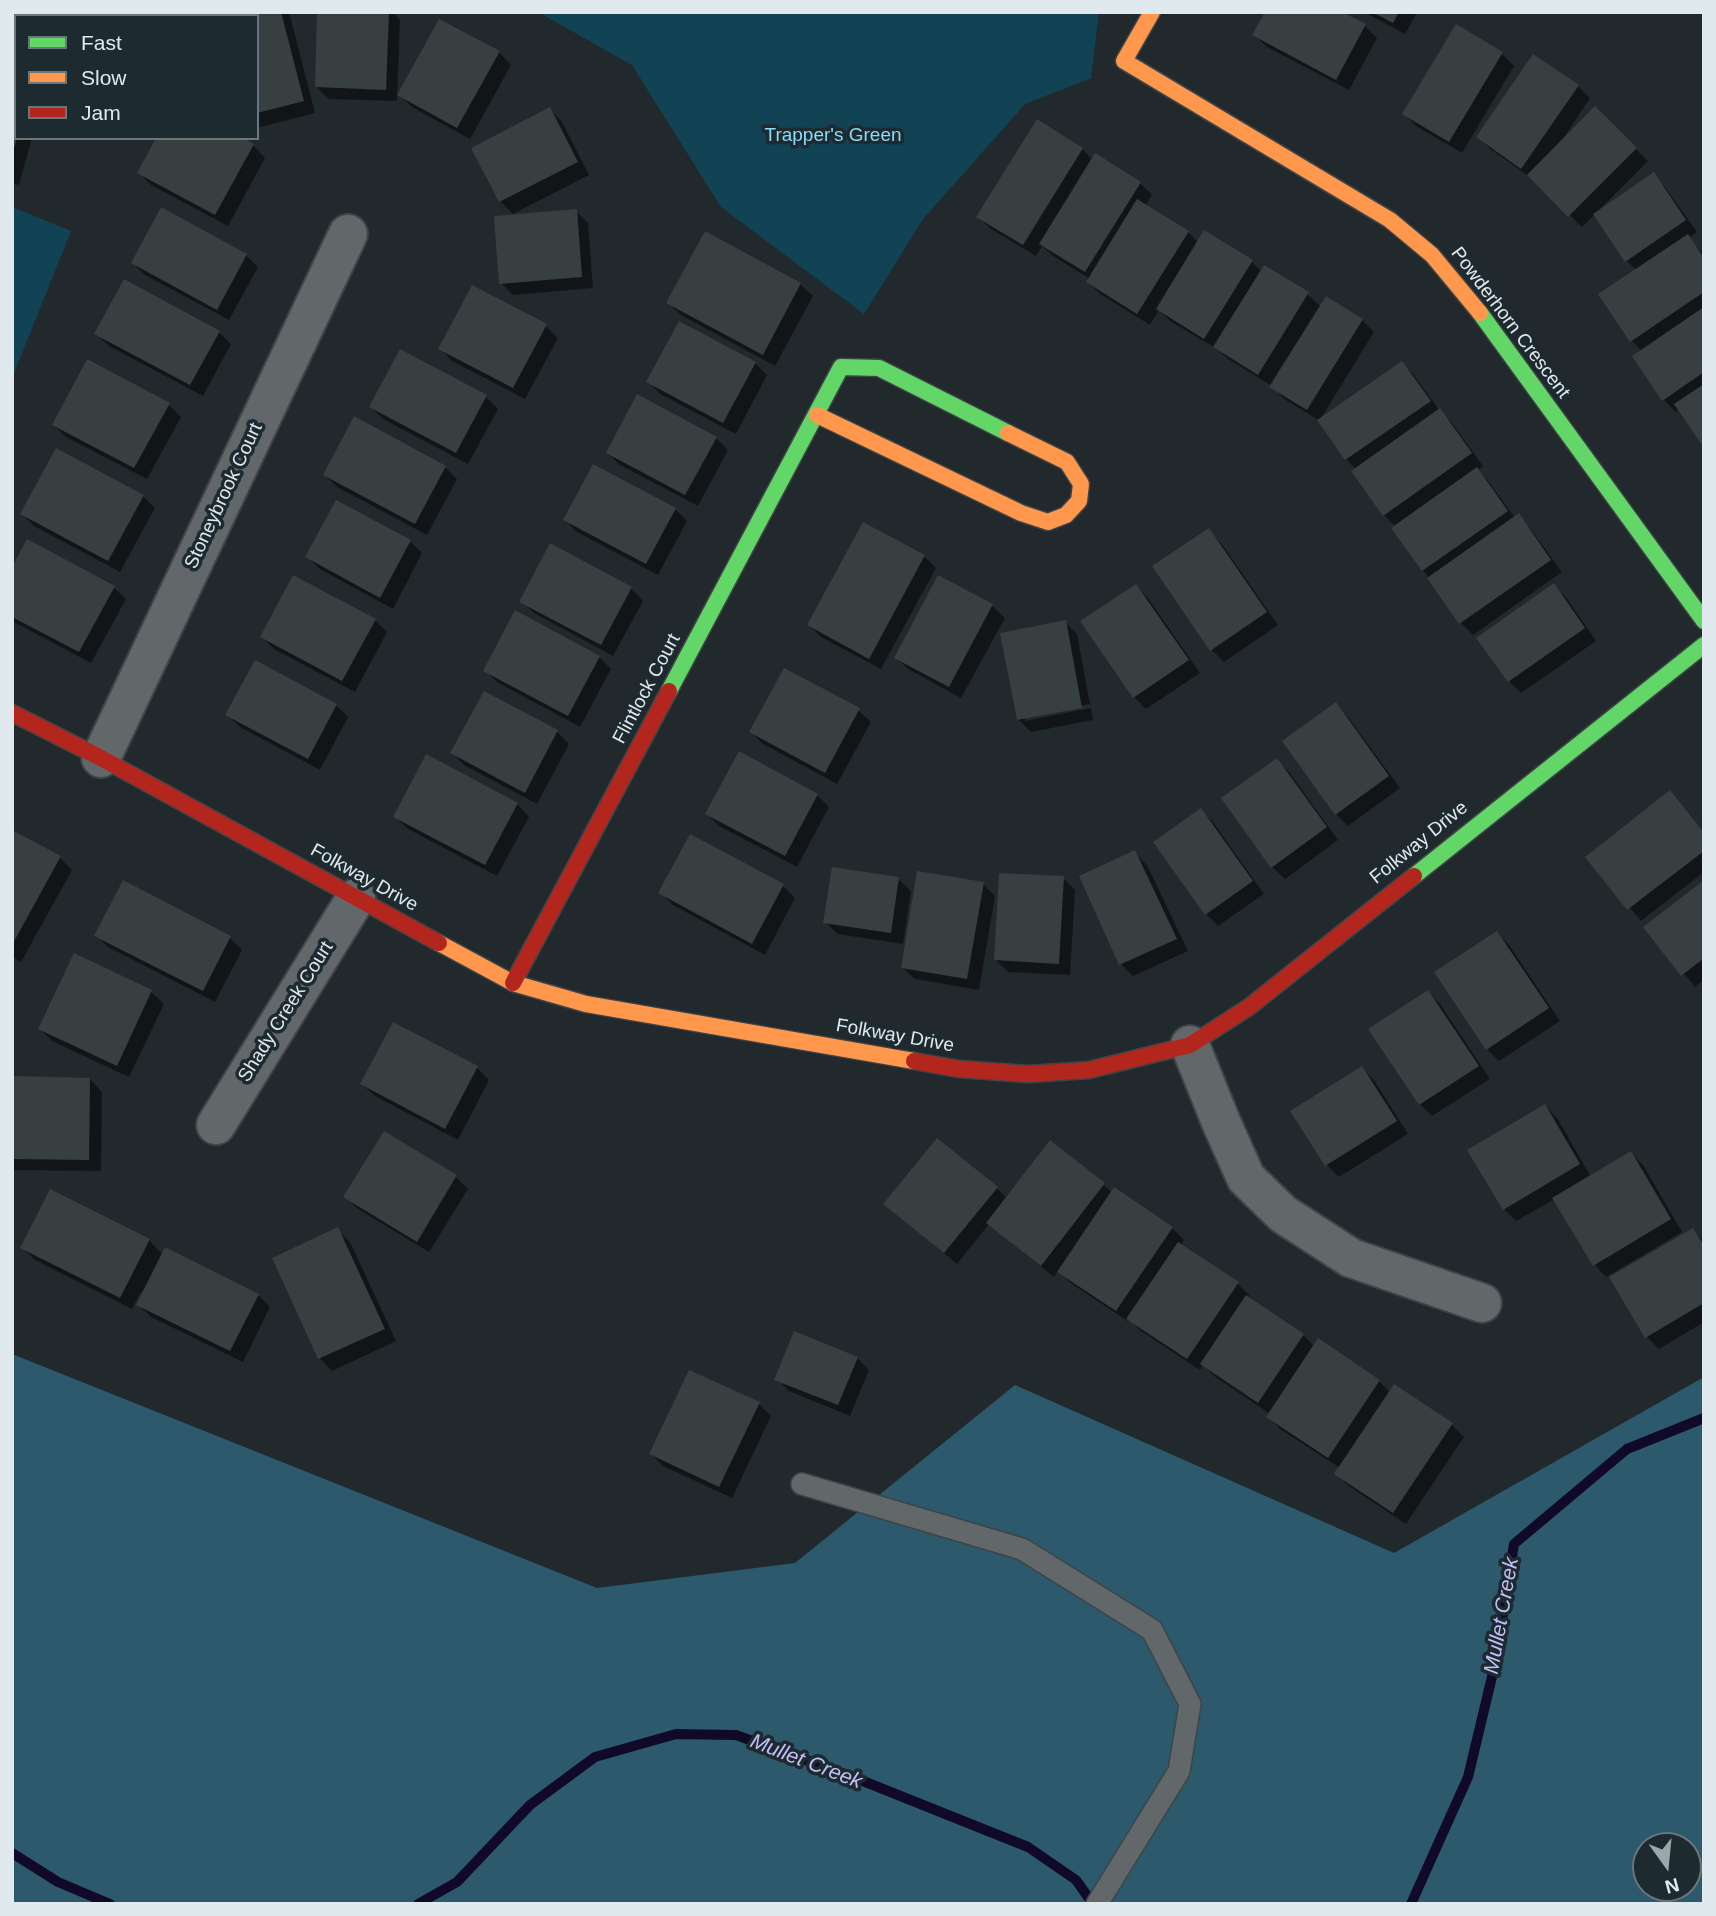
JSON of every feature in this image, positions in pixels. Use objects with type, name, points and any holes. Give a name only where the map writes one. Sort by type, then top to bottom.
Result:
[{"type":"street","name":"Powderhorn Crescent","points":[[1152,12],[1124,61],[1390,220],[1432,255],[1472,302],[1704,621]]},
{"type":"street","name":"Stoneybrook Court","points":[[101,758],[348,233]]},
{"type":"street","name":"Flintlock Court","points":[[513,983],[841,367],[879,368],[1067,462],[1081,484],[1079,501],[1066,515],[1048,522],[1021,513],[817,415]]},
{"type":"street","name":"Folkway Drive","points":[[12,713],[101,758],[513,983],[586,1004],[959,1069],[1028,1074],[1089,1070],[1190,1045],[1249,1007],[1704,645]]},
{"type":"street","name":"Shady Creek Court","points":[[216,1125],[356,898]]},
{"type":"street","points":[[1190,1045],[1246,1178],[1283,1214],[1351,1258],[1482,1303]]},
{"type":"lane","points":[[802,1484],[1022,1549],[1152,1630],[1190,1704],[1179,1771],[1097,1904]]},
{"type":"green space","name":"Trapper's Green","points":[[538,12],[1099,12],[1091,78],[1025,104],[923,219],[864,314],[721,207],[632,65]]},
{"type":"green space","points":[[12,207],[71,231],[12,378]]},
{"type":"shaded area","points":[[12,1354],[597,1588],[795,1563],[1015,1385],[1394,1553],[1704,1377],[1704,1904],[12,1904]]},
{"type":"building","points":[[281,12],[304,101],[259,112],[259,14],[208,14]]},
{"type":"building","points":[[317,12],[389,12],[386,90],[315,87]]},
{"type":"building","points":[[1265,12],[1342,12],[1366,24],[1336,80],[1252,35]]},
{"type":"building","points":[[1372,12],[1399,12],[1393,23]]},
{"type":"building","points":[[439,19],[500,51],[457,128],[397,95]]},
{"type":"building","points":[[1456,24],[1503,52],[1449,142],[1402,114]]},
{"type":"building","points":[[12,27],[14,140],[16,140],[13,152]]},
{"type":"building","points":[[1533,54],[1579,85],[1521,169],[1476,137]]},
{"type":"building","points":[[1595,106],[1637,148],[1568,217],[1527,175]]},
{"type":"building","points":[[550,107],[578,162],[499,202],[471,148]]},
{"type":"building","points":[[1037,119],[1083,148],[1023,245],[976,217]]},
{"type":"building","points":[[155,140],[247,140],[254,144],[215,215],[137,173]]},
{"type":"building","points":[[1095,153],[1141,182],[1085,272],[1039,244]]},
{"type":"building","points":[[1654,172],[1686,220],[1625,262],[1593,214]]},
{"type":"building","points":[[1137,199],[1189,231],[1137,314],[1086,282]]},
{"type":"building","points":[[161,207],[247,254],[217,310],[131,263]]},
{"type":"building","points":[[577,209],[582,277],[499,284],[494,216]]},
{"type":"building","points":[[1204,230],[1253,260],[1204,339],[1156,309]]},
{"type":"building","points":[[705,231],[801,283],[763,355],[666,303]]},
{"type":"building","points":[[1688,234],[1704,258],[1704,292],[1630,342],[1598,294]]},
{"type":"building","points":[[1264,265],[1309,292],[1258,375],[1213,347]]},
{"type":"building","points":[[124,279],[220,331],[190,385],[94,334]]},
{"type":"building","points":[[472,285],[547,324],[513,388],[438,349]]},
{"type":"building","points":[[1326,296],[1363,319],[1307,410],[1269,387]]},
{"type":"building","points":[[1704,307],[1704,372],[1662,401],[1632,356]]},
{"type":"building","points":[[679,321],[756,362],[723,423],[646,382]]},
{"type":"building","points":[[400,349],[487,395],[456,453],[369,407]]},
{"type":"building","points":[[87,359],[170,403],[134,468],[52,425]]},
{"type":"building","points":[[1402,361],[1431,401],[1345,460],[1317,420]]},
{"type":"building","points":[[1704,384],[1704,448],[1674,404]]},
{"type":"building","points":[[637,394],[717,437],[685,495],[606,453]]},
{"type":"building","points":[[1440,408],[1472,453],[1383,516],[1351,471]]},
{"type":"building","points":[[354,416],[446,466],[415,524],[323,475]]},
{"type":"building","points":[[56,448],[144,495],[108,561],[20,514]]},
{"type":"building","points":[[593,464],[676,508],[646,564],[563,520]]},
{"type":"building","points":[[1477,467],[1508,511],[1422,571],[1391,528]]},
{"type":"building","points":[[336,500],[411,540],[380,598],[305,557]]},
{"type":"building","points":[[1519,513],[1551,560],[1459,624],[1427,578]]},
{"type":"building","points":[[863,522],[925,555],[869,659],[807,625]]},
{"type":"building","points":[[1209,528],[1267,612],[1210,651],[1152,566]]},
{"type":"building","points":[[27,539],[115,586],[79,652],[12,617],[12,567]]},
{"type":"building","points":[[550,543],[632,587],[601,645],[519,602]]},
{"type":"building","points":[[293,575],[376,619],[342,681],[260,637]]},
{"type":"building","points":[[938,575],[993,604],[949,687],[894,658]]},
{"type":"building","points":[[1554,583],[1585,628],[1508,682],[1476,638]]},
{"type":"building","points":[[1136,584],[1189,660],[1133,698],[1080,621]]},
{"type":"building","points":[[515,610],[600,656],[568,716],[483,671]]},
{"type":"building","points":[[1066,620],[1082,708],[1017,720],[1000,633]]},
{"type":"building","points":[[255,660],[337,704],[308,759],[225,715]]},
{"type":"building","points":[[784,668],[860,708],[825,773],[749,732]]},
{"type":"building","points":[[484,691],[558,730],[525,793],[450,753]]},
{"type":"building","points":[[1336,702],[1389,776],[1335,815],[1282,741]]},
{"type":"building","points":[[739,751],[818,794],[785,856],[705,814]]},
{"type":"building","points":[[426,754],[518,803],[485,865],[393,817]]},
{"type":"building","points":[[1277,758],[1327,827],[1271,868],[1221,798]]},
{"type":"building","points":[[1670,790],[1704,833],[1704,851],[1627,910],[1585,857]]},
{"type":"building","points":[[1201,808],[1253,881],[1205,915],[1153,842]]},
{"type":"building","points":[[12,830],[61,856],[12,945]]},
{"type":"building","points":[[690,834],[784,884],[752,944],[658,893]]},
{"type":"building","points":[[1135,850],[1177,939],[1119,965],[1079,876]]},
{"type":"building","points":[[832,867],[899,877],[891,933],[823,923]]},
{"type":"building","points":[[917,871],[984,882],[967,979],[901,968]]},
{"type":"building","points":[[999,873],[1064,876],[1059,964],[994,960]]},
{"type":"building","points":[[123,880],[231,936],[203,991],[94,936]]},
{"type":"building","points":[[1704,880],[1704,958],[1681,976],[1643,927]]},
{"type":"building","points":[[1497,931],[1549,1008],[1486,1050],[1434,972]]},
{"type":"building","points":[[74,953],[152,990],[117,1066],[38,1029]]},
{"type":"building","points":[[1428,990],[1479,1066],[1419,1105],[1368,1029]]},
{"type":"building","points":[[393,1022],[478,1066],[445,1129],[360,1084]]},
{"type":"building","points":[[1362,1066],[1397,1121],[1325,1166],[1290,1111]]},
{"type":"building","points":[[12,1076],[90,1078],[89,1160],[12,1159]]},
{"type":"building","points":[[1545,1104],[1580,1164],[1503,1210],[1467,1150]]},
{"type":"building","points":[[384,1131],[457,1175],[417,1242],[343,1197]]},
{"type":"building","points":[[937,1138],[998,1187],[944,1253],[883,1204]]},
{"type":"building","points":[[1050,1140],[1105,1183],[1041,1266],[986,1223]]},
{"type":"building","points":[[1631,1151],[1671,1219],[1593,1266],[1552,1198]]},
{"type":"building","points":[[1114,1187],[1173,1227],[1116,1311],[1057,1272]]},
{"type":"building","points":[[50,1189],[150,1239],[120,1298],[20,1248]]},
{"type":"building","points":[[338,1227],[385,1329],[318,1359],[272,1258]]},
{"type":"building","points":[[1693,1228],[1704,1245],[1704,1303],[1645,1338],[1609,1277]]},
{"type":"building","points":[[1178,1242],[1239,1282],[1187,1359],[1126,1319]]},
{"type":"building","points":[[165,1247],[259,1294],[230,1351],[136,1305]]},
{"type":"building","points":[[1246,1295],[1304,1334],[1258,1403],[1200,1364]]},
{"type":"building","points":[[794,1331],[858,1357],[838,1405],[774,1380]]},
{"type":"building","points":[[1318,1338],[1380,1380],[1328,1458],[1266,1417]]},
{"type":"building","points":[[689,1370],[760,1402],[719,1487],[649,1454]]},
{"type":"building","points":[[1394,1384],[1453,1423],[1393,1513],[1334,1474]]},
{"type":"waterway","name":"Mullet Creek","points":[[1411,1904],[1468,1777],[1496,1660],[1514,1544],[1627,1449],[1704,1418]]},
{"type":"waterway","name":"Mullet Creek","points":[[418,1904],[457,1882],[530,1805],[595,1757],[676,1734],[736,1735],[853,1777],[1028,1847],[1076,1880],[1093,1904]]},
{"type":"waterway","name":"Mullet Creek","points":[[12,1853],[58,1882],[110,1904]]},
{"type":"traffic: fast","points":[[1480,313],[1704,621]]},
{"type":"traffic: fast","points":[[669,691],[841,367],[879,368],[1008,433]]},
{"type":"traffic: fast","points":[[1414,876],[1704,645]]},
{"type":"traffic: slow","points":[[1152,12],[1124,61],[1390,220],[1432,255],[1480,313]]},
{"type":"traffic: slow","points":[[817,415],[1021,513],[1048,522],[1066,515],[1079,501],[1081,484],[1067,462],[1008,433]]},
{"type":"traffic: slow","points":[[439,943],[513,983],[586,1004],[914,1061]]},
{"type":"traffic: jam","points":[[513,983],[669,691]]},
{"type":"traffic: jam","points":[[12,713],[101,758],[439,943]]},
{"type":"traffic: jam","points":[[914,1061],[959,1069],[1028,1074],[1089,1070],[1190,1045],[1249,1007],[1414,876]]}]
